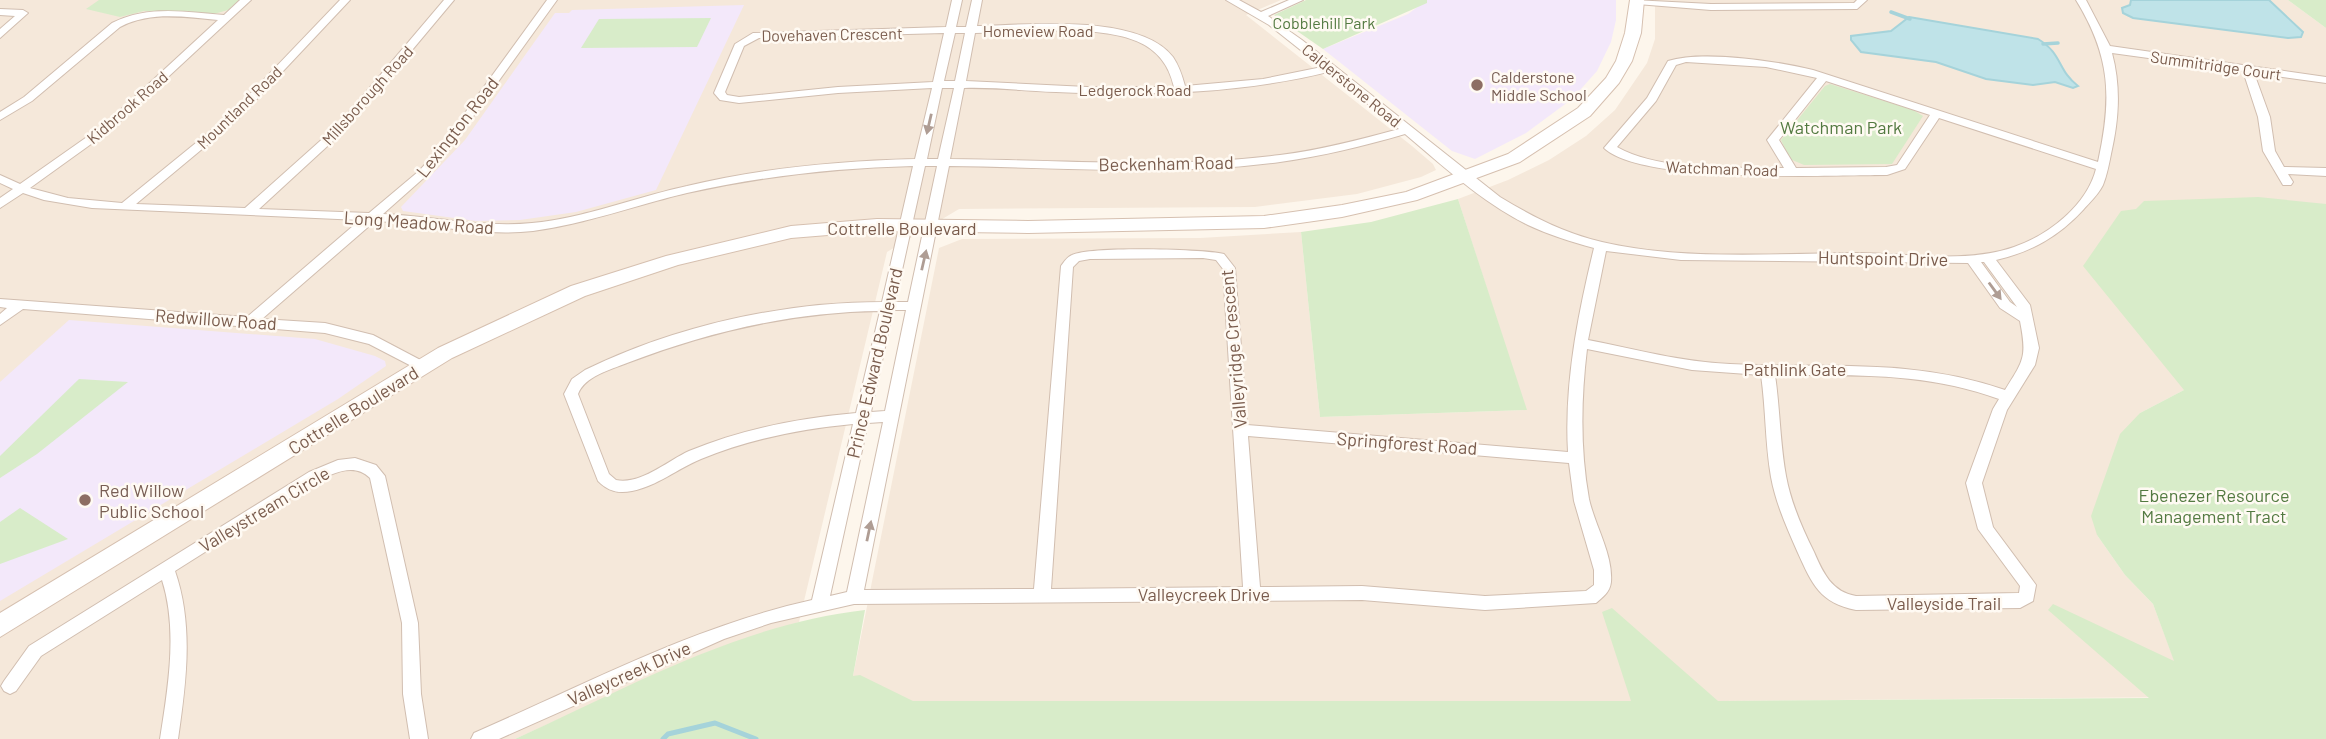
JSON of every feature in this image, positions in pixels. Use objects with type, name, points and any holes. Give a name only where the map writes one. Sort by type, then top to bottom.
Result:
[{"type":"main road","name":"Cottrelle Boulevard","points":[[0,626],[445,352],[553,301],[673,260],[791,232],[904,226],[1264,222],[1381,203],[1468,177],[1541,144],[1594,103],[1624,61],[1633,33],[1637,0]]},
{"type":"street","name":"Kidbrook Road","points":[[0,204],[108,127],[246,0]]},
{"type":"street","name":"Mountland Road","points":[[126,206],[225,125],[345,0]]},
{"type":"street","name":"Millsborough Road","points":[[248,212],[342,127],[449,0]]},
{"type":"street","name":"Lexington Road","points":[[251,321],[410,186],[442,152],[552,0]]},
{"type":"street","name":"Prince Edward Boulevard","points":[[820,603],[957,0]]},
{"type":"street","name":"Prince Edward Boulevard","points":[[854,597],[977,0]]},
{"type":"street","name":"Calderstone Road","points":[[1231,0],[1261,15],[1468,177]]},
{"type":"street","points":[[1261,15],[1298,0]]},
{"type":"street","points":[[1637,0],[1711,7],[1857,6],[1862,0]]},
{"type":"street","name":"Huntspoint Drive","points":[[1468,177],[1524,217],[1601,247],[1684,257],[1972,259],[1988,258],[2030,247],[2056,232],[2093,191],[2102,167],[2114,116],[2115,93],[2107,49],[2081,0]]},
{"type":"street","points":[[0,12],[23,13],[0,35]]},
{"type":"street","points":[[0,117],[28,99],[116,25],[130,17],[153,14],[227,18]]},
{"type":"street","name":"Homeview Road","points":[[950,31],[1075,27],[1123,34],[1148,43],[1167,54],[1177,68],[1180,89]]},
{"type":"street","name":"Dovehaven Crescent","points":[[937,85],[848,87],[739,100],[724,98],[719,93],[740,44],[751,37],[950,31]]},
{"type":"street","name":"Summitridge Court","points":[[2107,49],[2326,80]]},
{"type":"street","name":"Watchman Road","points":[[1936,114],[1901,167],[1895,170],[1675,168],[1638,162],[1620,156],[1610,148],[1652,99],[1675,61],[1766,64],[1823,77],[2102,167]]},
{"type":"street","name":"Ledgerock Road","points":[[937,85],[1180,89],[1253,85],[1331,68]]},
{"type":"street","points":[[2248,70],[2264,117],[2269,151],[2287,182]]},
{"type":"street","points":[[1791,169],[1773,141],[1823,77]]},
{"type":"street","name":"Beckenham Road","points":[[920,163],[1242,162],[1323,152],[1408,130]]},
{"type":"street","name":"Long Meadow Road","points":[[0,179],[21,190],[55,199],[126,206],[372,218],[481,229],[531,227],[755,176],[848,166],[920,163]]},
{"type":"street","points":[[2280,170],[2326,172]]},
{"type":"street","name":"Valleycreek Drive","points":[[480,739],[719,633],[820,603],[854,597],[1362,593],[1485,603],[1590,598],[1602,588],[1604,575],[1585,516],[1575,458],[1582,343],[1588,301],[1601,247]]},
{"type":"street","name":"Valleyridge Crescent","points":[[1042,594],[1065,270],[1070,262],[1096,255],[1203,254],[1225,261],[1229,268],[1252,594]]},
{"type":"street","name":"Valleyside Trail","points":[[1767,370],[1777,467],[1788,515],[1821,585],[1844,602],[2008,603],[2027,596],[2029,590],[2026,580],[1986,529],[1974,483],[1984,446],[2007,397],[2028,365],[2032,348],[2023,305],[1988,258]]},
{"type":"street","points":[[1972,259],[2005,305],[2024,318]]},
{"type":"street","name":"Redwillow Road","points":[[0,303],[251,321],[357,335],[391,347],[423,367]]},
{"type":"street","points":[[0,321],[19,305]]},
{"type":"street","points":[[892,416],[799,424],[748,436],[690,457],[623,489],[609,485],[603,477],[571,394],[581,379],[598,370],[708,330],[801,311],[887,305],[914,306]]},
{"type":"street","name":"Pathlink Gate","points":[[1582,343],[1691,365],[1767,370],[1902,372],[1969,382],[2007,397]]},
{"type":"street","name":"Springforest Road","points":[[1240,430],[1575,458]]},
{"type":"street","name":"Valleystream Circle","points":[[10,686],[35,651],[331,467],[358,464],[368,467],[377,476],[410,623],[412,694],[419,739]]},
{"type":"street","points":[[166,568],[173,585],[178,678],[169,739]]},
{"type":"shaded area","points":[[0,0],[1281,0],[1246,15],[1412,146],[1433,164],[1436,170],[1421,177],[1357,194],[1255,207],[959,209],[887,252],[799,622],[705,653],[515,739],[0,739]]},
{"type":"shaded area","name":"Calderstone Middle School","points":[[1427,0],[1616,0],[1616,20],[1611,42],[1597,71],[1572,99],[1526,133],[1475,159],[1452,151],[1323,49],[1408,14]]},
{"type":"shaded area","points":[[1655,0],[2288,0],[2326,28],[2326,205],[2184,390],[2140,413],[2097,535],[2125,575],[2153,604],[2188,697],[1718,701],[848,701],[939,248],[962,239],[1200,238],[1301,232],[1320,417],[1526,410],[1458,199],[1508,180],[1549,160],[1586,136],[1615,110],[1647,63],[1655,39]]},
{"type":"shaded area","points":[[744,5],[656,190],[576,212],[520,220],[476,221],[403,211],[401,207],[465,140],[555,13],[569,13],[572,10]]},
{"type":"shaded area","name":"Red Willow Public School","points":[[69,320],[315,339],[375,356],[385,361],[386,366],[338,399],[0,601],[0,382]]},
{"type":"green space","points":[[99,0],[239,0],[228,10],[214,14],[144,11],[120,17],[86,9]]},
{"type":"green space","name":"Cobblehill Park","points":[[1306,0],[1427,0],[1427,3],[1323,49],[1274,15]]},
{"type":"green space","points":[[2288,0],[2326,0],[2326,28]]},
{"type":"green space","points":[[711,18],[697,47],[581,48],[599,19]]},
{"type":"green space","name":"Watchman Park","points":[[1830,84],[1913,110],[1923,116],[1892,164],[1804,165],[1790,159],[1781,140],[1825,86]]},
{"type":"green space","name":"Ebenezer Resource Management Tract","points":[[2258,197],[2326,204],[2326,739],[515,739],[642,679],[729,644],[819,617],[865,610],[853,676],[860,675],[913,701],[1631,701],[1602,612],[1612,608],[1718,701],[2149,698],[2048,610],[2053,604],[2174,661],[2153,604],[2125,575],[2097,535],[2091,516],[2120,434],[2140,413],[2184,390],[2083,266],[2121,211],[2136,209],[2144,201]]},
{"type":"green space","points":[[1458,199],[1527,410],[1320,417],[1301,232],[1371,222]]},
{"type":"green space","points":[[79,379],[128,382],[37,454],[0,478],[0,456]]},
{"type":"green space","points":[[20,508],[68,539],[0,564],[0,522]]},
{"type":"water","points":[[2131,0],[2269,0],[2303,32],[2301,37],[2288,38],[2133,18],[2123,13],[2122,8],[2130,5]]},
{"type":"water","points":[[1909,17],[2038,39],[2052,50],[2066,74],[2078,86],[2073,88],[2055,82],[2033,85],[1986,79],[1936,62],[1861,52],[1851,40],[1851,36],[1891,31]]},
{"type":"waterway","points":[[1891,12],[1910,19]]},
{"type":"waterway","points":[[2043,44],[2058,43]]},
{"type":"waterway","points":[[663,739],[668,734],[715,723],[756,739]]},
{"type":"place","name":"Calderstone Middle School","points":[[1477,85]]},
{"type":"place","name":"Red Willow Public School","points":[[85,500]]}]
